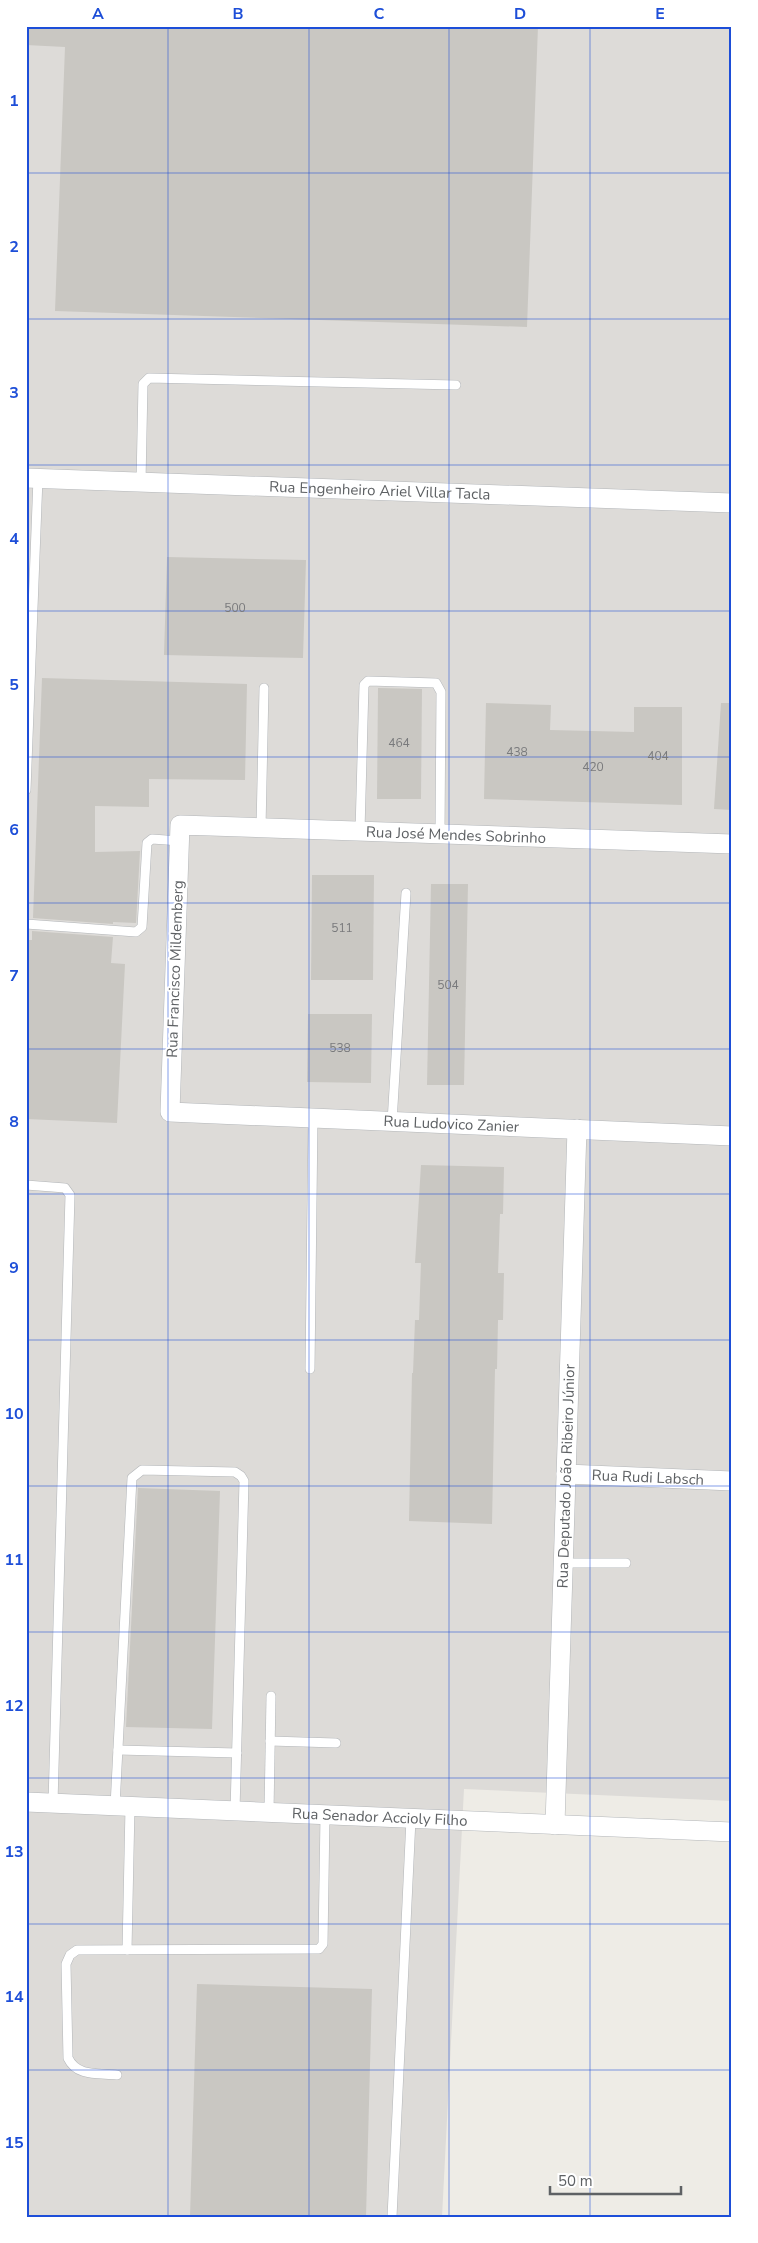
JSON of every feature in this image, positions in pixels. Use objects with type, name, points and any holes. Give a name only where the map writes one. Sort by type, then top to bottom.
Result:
[{"type":"street","name":"Rua Engenheiro Ariel Villar Tacla","points":[[32,478],[732,503]]},
{"type":"street","name":"Rua José Mendes Sobrinho","points":[[180,833],[261,828],[732,844]]},
{"type":"street","name":"Rua Francisco Mildemberg","points":[[170,1112],[180,833]]},
{"type":"street","name":"Rua Ludovico Zanier","points":[[170,1112],[732,1136]]},
{"type":"street","name":"Rua Deputado João Ribeiro Júnior","points":[[555,1825],[577,1129]]},
{"type":"street","name":"Rua Rudi Labsch","points":[[566,1474],[732,1481]]},
{"type":"street","name":"Rua Senador Accioly Filho","points":[[26,1802],[732,1832]]},
{"type":"lane","points":[[141,482],[142,384],[149,378],[456,385]]},
{"type":"lane","points":[[26,790],[32,478]]},
{"type":"lane","points":[[360,831],[364,685],[368,682],[436,683],[441,692],[440,834]]},
{"type":"lane","points":[[261,828],[264,688]]},
{"type":"lane","points":[[26,924],[136,932],[142,927],[147,843],[180,833]]},
{"type":"lane","points":[[392,1122],[406,893]]},
{"type":"lane","points":[[310,1369],[313,1118]]},
{"type":"lane","points":[[26,1185],[65,1188],[70,1195],[53,1803]]},
{"type":"lane","points":[[127,1950],[118,1750],[132,1478],[142,1470],[235,1472],[244,1481],[236,1811]]},
{"type":"lane","points":[[563,1563],[626,1563]]},
{"type":"lane","points":[[269,1812],[271,1696]]},
{"type":"lane","points":[[270,1741],[336,1743]]},
{"type":"lane","points":[[118,1750],[237,1753]]},
{"type":"lane","points":[[117,2075],[82,2072],[73,2068],[68,2058],[66,1964],[70,1955],[77,1950],[322,1948],[325,1815]]},
{"type":"lane","points":[[392,2217],[412,1819]]},
{"type":"shaded area","points":[[26,26],[732,26],[732,1801],[464,1789],[442,2217],[26,2217]]},
{"type":"building","points":[[26,26],[538,26],[527,327],[55,311],[65,47],[26,45]]},
{"type":"building","points":[[167,557],[306,560],[303,658],[164,655]]},
{"type":"building","points":[[42,678],[247,684],[245,780],[149,779],[149,807],[95,806],[95,852],[140,851],[136,923],[113,922],[113,924],[33,918]]},
{"type":"building","points":[[378,688],[422,689],[421,799],[377,799]]},
{"type":"building","points":[[486,703],[551,705],[550,730],[634,732],[634,707],[682,707],[682,805],[484,799]]},
{"type":"building","points":[[721,703],[732,703],[732,810],[714,809]]},
{"type":"building","points":[[312,875],[374,875],[373,980],[311,980]]},
{"type":"building","points":[[431,884],[468,884],[464,1085],[427,1085]]},
{"type":"building","points":[[32,931],[113,937],[111,963],[125,964],[117,1123],[26,1119],[26,940],[32,940]]},
{"type":"building","points":[[308,1014],[372,1014],[371,1083],[307,1082]]},
{"type":"building","points":[[421,1165],[504,1167],[503,1214],[500,1214],[498,1273],[504,1273],[503,1320],[498,1320],[497,1369],[495,1369],[492,1524],[409,1521],[412,1373],[415,1320],[419,1320],[421,1263],[415,1263]]},
{"type":"building","points":[[138,1488],[220,1491],[212,1729],[126,1727]]},
{"type":"building","points":[[197,1984],[372,1989],[366,2217],[190,2217]]}]
